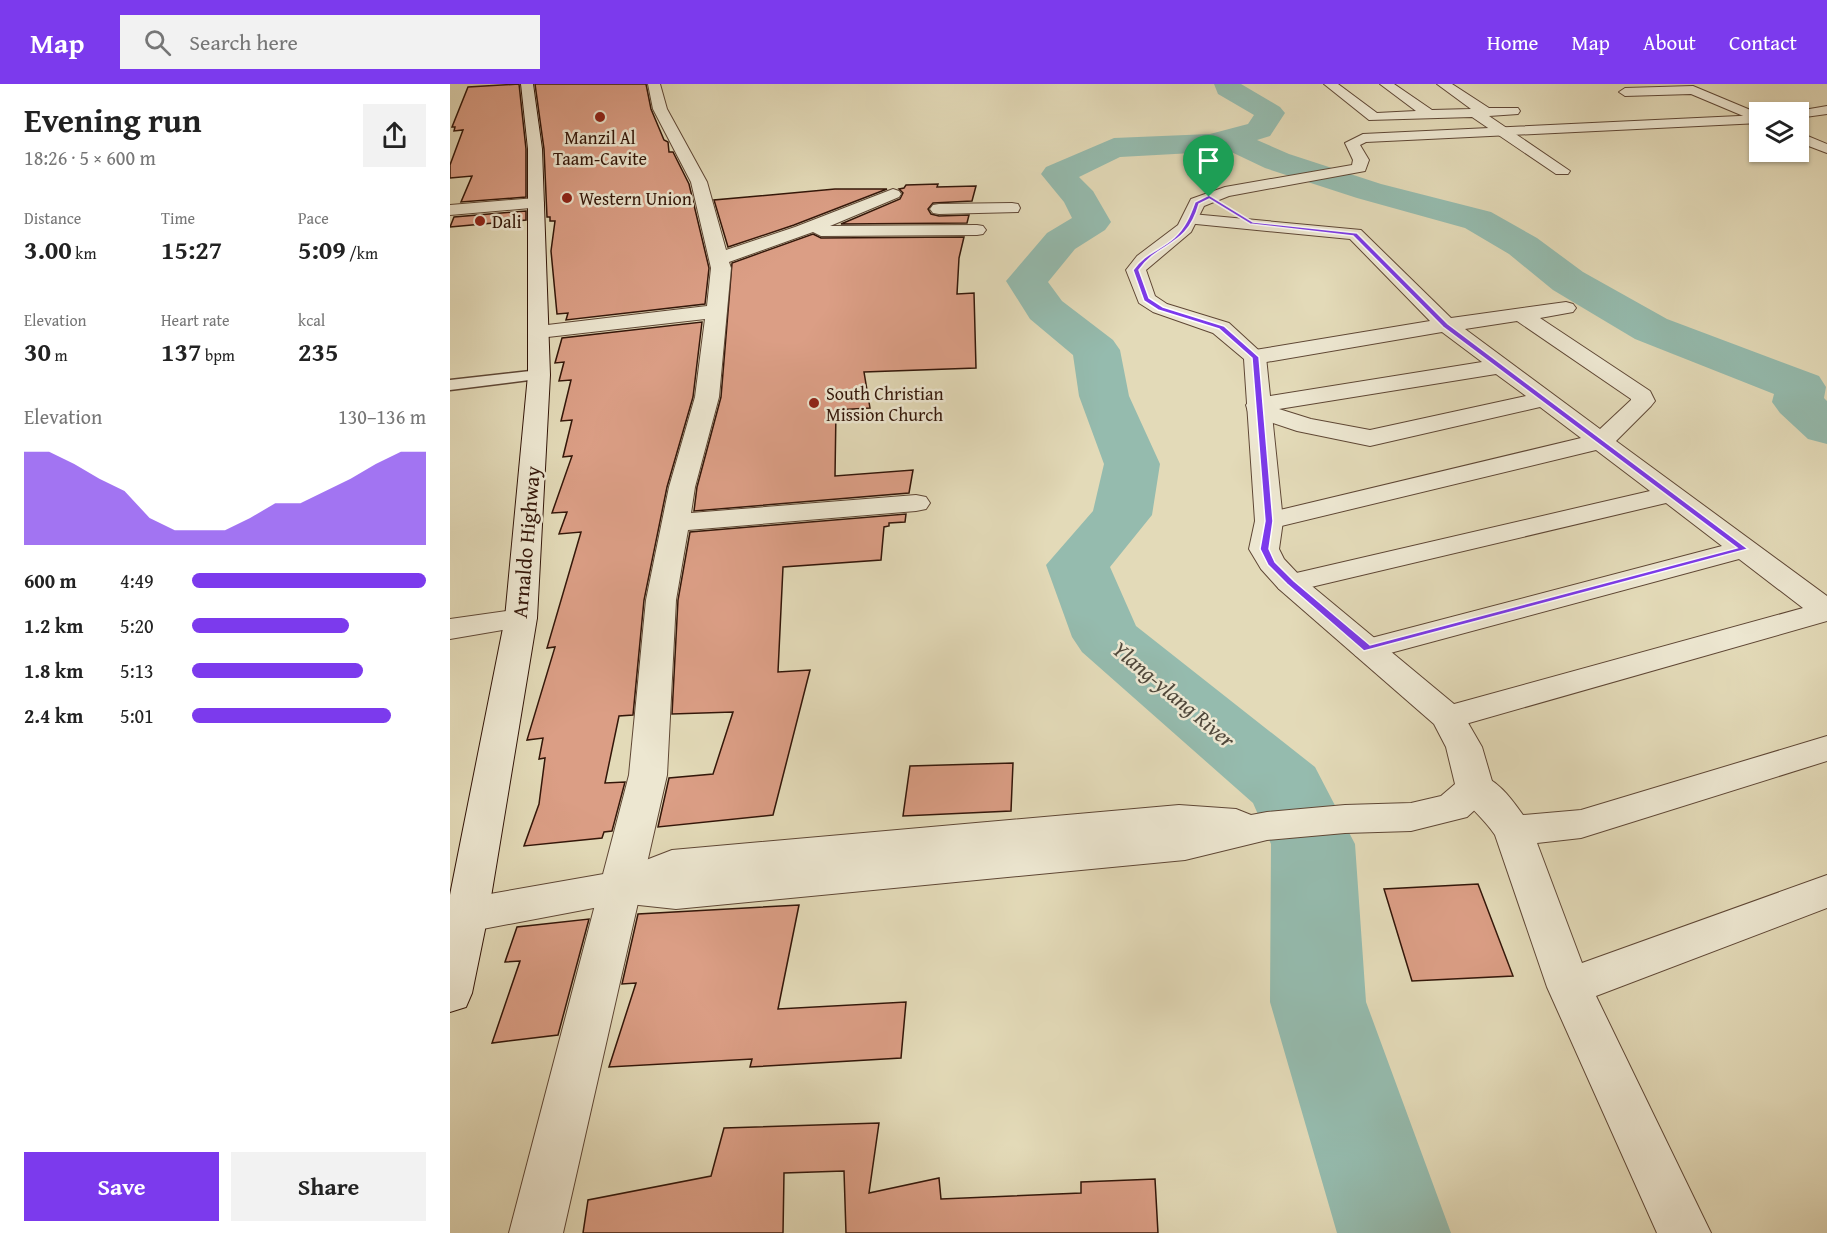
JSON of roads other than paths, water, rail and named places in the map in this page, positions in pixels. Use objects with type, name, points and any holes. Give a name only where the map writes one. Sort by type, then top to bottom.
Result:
[{"type":"street","name":"Arnaldo Highway","points":[[450,993],[467,915],[521,618],[538,382],[535,148],[527,84]]},
{"type":"street","points":[[536,1233],[648,775],[656,643],[682,486],[707,397],[716,311],[719,259],[699,182],[660,109],[654,84]]},
{"type":"street","points":[[1330,84],[1371,117],[1513,110],[1496,99]]},
{"type":"street","points":[[1386,84],[1430,115]]},
{"type":"street","points":[[1443,84],[1503,131],[1562,171]]},
{"type":"street","points":[[1625,92],[1693,90],[1749,114]]},
{"type":"street","points":[[1441,102],[1459,114]]},
{"type":"street","points":[[1383,104],[1400,117]]},
{"type":"street","points":[[1809,112],[1827,110]]},
{"type":"street","points":[[1684,1233],[1569,987],[1513,831],[1497,808],[1475,788],[1464,747],[1448,717],[1290,583],[1271,563],[1264,549],[1269,521],[1255,357],[1221,328],[1161,308],[1146,299],[1136,270],[1144,259],[1176,240],[1192,219],[1197,203],[1225,192],[1359,168],[1361,160],[1352,143],[1363,138],[1749,120]]},
{"type":"street","points":[[1809,141],[1827,149]]},
{"type":"street","points":[[1209,197],[1252,223]]},
{"type":"street","points":[[450,204],[535,200]]},
{"type":"street","points":[[450,210],[535,200]]},
{"type":"street","points":[[719,259],[801,231],[850,211],[895,202]]},
{"type":"street","points":[[920,210],[1012,208]]},
{"type":"street","points":[[1192,219],[1355,234],[1446,325],[1827,611]]},
{"type":"street","points":[[801,231],[976,230]]},
{"type":"street","points":[[1255,357],[1446,325],[1566,308]]},
{"type":"street","points":[[538,332],[716,311]]},
{"type":"street","points":[[1269,521],[1602,441],[1644,399],[1522,315]]},
{"type":"street","points":[[1258,408],[1502,366]]},
{"type":"street","points":[[1258,408],[1306,426],[1370,438],[1544,399]]},
{"type":"street","points":[[1290,583],[1671,494]]},
{"type":"street","points":[[675,523],[916,503]]},
{"type":"street","points":[[1368,649],[1744,549]]},
{"type":"street","points":[[1448,717],[1827,611]]},
{"type":"street","points":[[450,629],[521,618]]},
{"type":"street","points":[[1513,831],[1581,824],[1827,748]]},
{"type":"street","points":[[467,915],[620,887],[676,893],[1185,845],[1267,826],[1345,819],[1411,817],[1453,807],[1475,788]]},
{"type":"street","points":[[1569,987],[1827,891]]},
{"type":"lane","points":[[450,385],[538,382]]},
{"type":"lane","points":[[450,399],[538,382]]},
{"type":"waterway","name":"Ylang-ylang River","points":[[1227,84],[1228,88],[1270,113],[1259,130],[1228,138]]},
{"type":"waterway","points":[[1228,138],[1277,161],[1369,191],[1478,220],[1523,246],[1568,281],[1651,329],[1801,387],[1798,402],[1827,428]]},
{"type":"waterway","name":"Ylang-ylang River","points":[[1228,138],[1211,143],[1114,148],[1058,174],[1080,199],[1092,222],[1061,241],[1027,281],[1046,310],[1096,350],[1104,396],[1132,464],[1122,515],[1078,565],[1106,637],[1287,787],[1313,844],[1318,1002],[1394,1233]]},
{"type":"place","name":"Manzil Al Taam-Cavite","points":[[600,117]]},
{"type":"place","name":"Western Union","points":[[567,198]]},
{"type":"place","name":"Dali","points":[[480,221]]},
{"type":"place","name":"South Christian Mission Church","points":[[814,403]]}]
